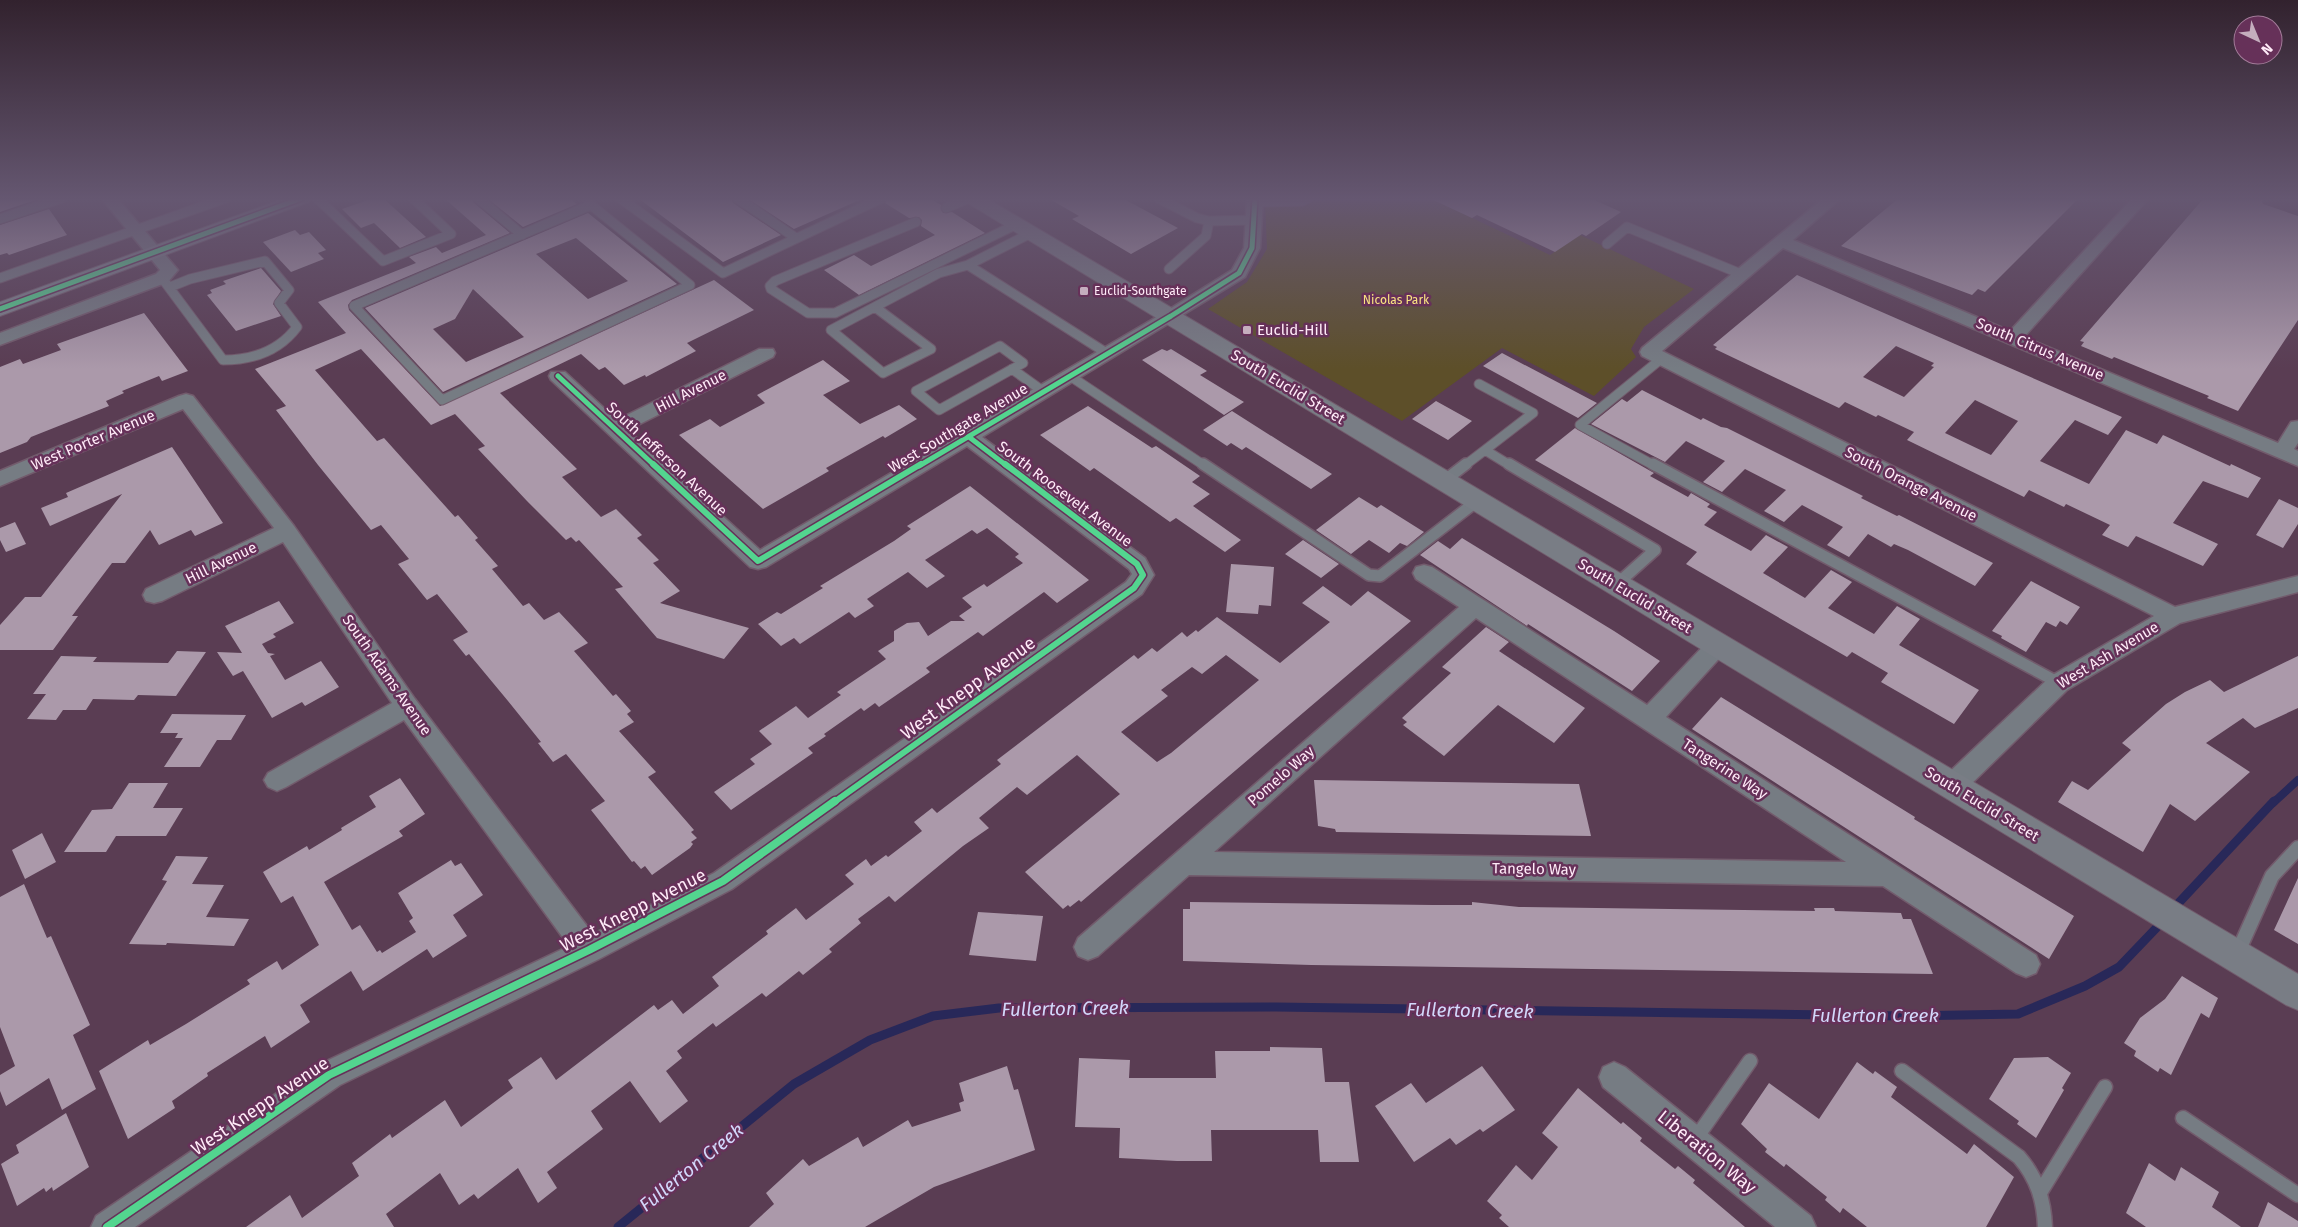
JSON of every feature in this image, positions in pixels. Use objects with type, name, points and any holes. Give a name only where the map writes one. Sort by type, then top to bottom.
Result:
[{"type":"main road","points":[[0,309],[146,255]]},
{"type":"main road","name":"South Euclid Street","points":[[1070,255],[2298,993]]},
{"type":"street","points":[[0,339],[166,283],[169,270],[158,255]]},
{"type":"street","name":"West Southgate Avenue","points":[[758,561],[1171,316],[1239,273],[1248,255]]},
{"type":"street","points":[[1655,355],[1741,274],[1764,255]]},
{"type":"street","name":"South Citrus Avenue","points":[[1816,255],[2014,337],[2290,455]]},
{"type":"street","points":[[2014,337],[2089,255]]},
{"type":"street","name":"Hill Avenue","points":[[616,428],[766,353]]},
{"type":"street","name":"South Orange Avenue","points":[[1655,355],[2173,616]]},
{"type":"street","name":"South Jefferson Avenue","points":[[558,376],[758,561]]},
{"type":"street","name":"West Porter Avenue","points":[[0,479],[186,400]]},
{"type":"street","name":"South Adams Avenue","points":[[186,400],[287,531],[407,706],[589,950]]},
{"type":"street","points":[[2290,455],[2298,427]]},
{"type":"street","name":"South Roosevelt Avenue","points":[[968,437],[1137,564],[1143,575]]},
{"type":"street","name":"Hill Avenue","points":[[154,595],[287,531]]},
{"type":"street","name":"Tangerine Way","points":[[1424,573],[2026,964]]},
{"type":"street","name":"West Knepp Avenue","points":[[107,1227],[329,1075],[589,950],[724,881],[1134,588],[1143,575]]},
{"type":"street","name":"West Ash Avenue","points":[[1952,786],[2059,683],[2173,616],[2298,584]]},
{"type":"street","name":"Pomelo Way","points":[[1088,947],[1474,606]]},
{"type":"street","points":[[1649,719],[1718,645]]},
{"type":"street","points":[[277,780],[407,706]]},
{"type":"street","name":"Tangelo Way","points":[[1182,864],[1887,874]]},
{"type":"street","name":"Liberation Way","points":[[1614,1077],[1800,1227]]},
{"type":"lane","points":[[0,278],[64,255]]},
{"type":"lane","points":[[377,255],[383,261],[397,255]]},
{"type":"lane","points":[[474,255],[354,306],[442,400],[690,285],[653,255]]},
{"type":"lane","points":[[700,255],[723,272],[759,255]]},
{"type":"lane","points":[[834,255],[775,281],[770,286],[771,289],[806,314],[822,316],[835,313],[963,255]]},
{"type":"lane","points":[[875,307],[931,349],[883,373],[831,330],[939,273],[968,265],[983,255]]},
{"type":"lane","points":[[1169,269],[1184,255]]},
{"type":"lane","points":[[1696,255],[1741,274]]},
{"type":"lane","points":[[265,261],[289,290],[279,303],[296,327],[290,340],[266,352],[239,360],[223,360],[166,283],[265,261]]},
{"type":"lane","points":[[968,265],[1108,354]]},
{"type":"lane","points":[[1000,346],[1023,363],[1012,369],[939,410],[916,391],[1000,346]]},
{"type":"lane","points":[[1655,355],[1580,425],[2059,683]]},
{"type":"lane","points":[[1012,369],[1044,392]]},
{"type":"lane","points":[[1070,376],[1369,575],[1380,576],[1477,501]]},
{"type":"lane","points":[[1444,480],[1532,413],[1480,384]]},
{"type":"lane","points":[[1485,450],[1655,550],[1616,584]]},
{"type":"lane","points":[[2236,956],[2272,876],[2298,848]]},
{"type":"lane","points":[[1694,1141],[1750,1062]]},
{"type":"lane","points":[[1902,1071],[2020,1157],[2032,1172],[2041,1190],[2045,1227]]},
{"type":"lane","points":[[2041,1190],[2105,1086]]},
{"type":"lane","points":[[2182,1118],[2298,1195]]},
{"type":"green space","name":"Nicolas Park","points":[[1263,255],[1623,255],[1694,289],[1644,327],[1631,349],[1636,357],[1594,396],[1502,348],[1402,421],[1208,309],[1247,282]]},
{"type":"building","points":[[275,255],[320,255],[324,259],[291,272]]},
{"type":"building","points":[[414,255],[458,255],[352,300],[348,305],[349,310],[440,406],[714,280],[754,310],[687,343],[696,351],[646,377],[645,375],[624,385],[605,367],[599,370],[581,354],[500,393],[577,469],[562,477],[601,517],[616,509],[642,535],[637,538],[659,560],[653,563],[680,591],[660,603],[749,628],[724,659],[657,638],[615,589],[623,587],[579,540],[576,542],[571,537],[566,540],[527,501],[478,449],[485,446],[455,414],[431,425],[361,349],[315,370],[377,441],[384,438],[455,517],[458,515],[478,538],[475,540],[498,566],[492,569],[523,606],[529,603],[544,620],[559,612],[588,643],[574,651],[613,696],[616,694],[631,711],[627,714],[634,722],[619,731],[656,772],[648,777],[694,830],[691,832],[697,838],[691,842],[693,844],[690,848],[652,875],[645,866],[641,869],[634,861],[632,862],[591,810],[605,801],[566,754],[553,762],[538,743],[541,742],[508,701],[469,654],[466,656],[453,640],[468,632],[437,594],[427,600],[398,564],[409,559],[381,525],[371,530],[318,465],[276,410],[286,406],[255,369],[346,333],[318,302],[416,263],[409,257]]},
{"type":"building","points":[[489,255],[537,255],[588,299],[628,281],[597,255],[641,255],[677,284],[443,392],[365,308]],"holes":[[[473,289],[524,337],[466,362],[433,329],[455,319]]]},
{"type":"building","points":[[714,255],[737,255],[723,262]]},
{"type":"building","points":[[853,255],[871,266],[893,255],[940,255],[859,295],[824,270]]},
{"type":"building","points":[[1866,255],[2022,255],[1985,292],[1978,289],[1972,295]]},
{"type":"building","points":[[2154,255],[2298,255],[2298,320],[2238,411],[2207,398],[2209,396],[2114,357],[2112,359],[2081,346],[2084,342],[2080,341]]},
{"type":"building","points":[[261,268],[281,291],[273,304],[281,316],[236,331],[207,295],[212,293],[210,290],[226,284],[223,281]]},
{"type":"building","points":[[1797,275],[2122,417],[2108,435],[2075,420],[2040,461],[2089,484],[2126,430],[2157,444],[2163,435],[2261,478],[2248,498],[2203,481],[2173,523],[2218,544],[2203,566],[2136,536],[2128,547],[2102,535],[2110,525],[2066,504],[2064,507],[2029,490],[2024,497],[1907,440],[1914,432],[1845,402],[1839,408],[1715,349],[1717,347],[1713,345]],"holes":[[[1896,346],[1934,363],[1931,366],[1934,367],[1904,397],[1863,377]],[[1975,400],[2018,421],[1991,455],[1945,433]]]},
{"type":"building","points":[[144,313],[188,371],[162,381],[159,376],[122,391],[124,393],[106,401],[109,406],[31,437],[27,442],[0,453],[0,367],[20,359],[23,364],[61,350],[57,344]]},
{"type":"building","points":[[1162,349],[1167,351],[1171,349],[1207,371],[1200,375],[1244,402],[1224,415],[1142,360]]},
{"type":"building","points":[[1502,353],[1597,403],[1578,418],[1483,366]]},
{"type":"building","points":[[823,360],[850,381],[823,395],[860,424],[899,405],[917,419],[885,438],[883,436],[826,468],[829,471],[763,509],[679,435],[710,419],[720,427],[765,403],[757,395]]},
{"type":"building","points":[[1642,390],[1701,420],[1703,418],[1727,428],[1863,496],[1861,498],[1897,516],[1899,515],[1993,563],[1975,586],[1908,550],[1894,544],[1891,547],[1868,534],[1849,557],[1827,545],[1843,527],[1802,505],[1784,522],[1764,511],[1786,490],[1745,469],[1722,492],[1703,482],[1725,461],[1686,441],[1665,462],[1591,424],[1622,399],[1627,402]]},
{"type":"building","points":[[1436,401],[1472,421],[1448,440],[1412,419]]},
{"type":"building","points":[[1088,406],[1152,448],[1156,446],[1200,476],[1192,482],[1210,494],[1193,506],[1241,540],[1225,552],[1176,518],[1170,522],[1094,468],[1090,471],[1040,435]]},
{"type":"building","points":[[1232,411],[1332,474],[1311,489],[1246,447],[1242,450],[1231,443],[1227,446],[1203,430]]},
{"type":"building","points":[[1575,428],[1654,473],[1650,476],[1688,497],[1691,493],[1710,504],[1707,507],[1717,512],[1704,525],[1751,551],[1766,535],[1788,547],[1763,573],[1805,598],[1831,570],[1852,582],[1828,608],[1874,634],[1897,606],[1920,619],[1899,645],[1979,690],[1954,724],[1881,682],[1888,673],[1852,652],[1847,657],[1686,564],[1697,552],[1535,460]]},
{"type":"building","points":[[172,447],[223,523],[195,536],[191,530],[159,545],[150,530],[125,563],[112,563],[72,616],[78,616],[53,650],[0,650],[0,625],[25,597],[41,597],[122,494],[50,526],[41,508],[68,497],[66,493]]},
{"type":"building","points":[[970,486],[1089,580],[1057,603],[1044,592],[983,636],[978,632],[926,668],[930,672],[879,707],[875,703],[864,711],[861,708],[824,734],[826,736],[808,748],[813,753],[731,810],[714,792],[755,764],[750,759],[772,744],[759,731],[796,706],[808,718],[841,695],[837,692],[886,659],[878,651],[894,641],[894,631],[907,623],[919,622],[928,636],[951,621],[965,621],[959,616],[972,607],[962,598],[984,584],[987,587],[1023,563],[1015,557],[1019,554],[987,528],[977,534],[972,530],[925,560],[945,576],[927,588],[908,572],[867,599],[874,606],[855,618],[849,612],[800,644],[794,638],[781,646],[758,624],[777,612],[781,614],[823,588],[820,586],[894,541],[911,529],[907,526]]},
{"type":"building","points":[[1359,497],[1377,508],[1381,505],[1424,532],[1407,546],[1400,543],[1389,553],[1369,540],[1351,554],[1316,530]]},
{"type":"building","points":[[2279,499],[2298,508],[2298,524],[2283,548],[2256,535]]},
{"type":"building","points":[[15,522],[26,544],[6,552],[0,540],[0,528]]},
{"type":"building","points":[[1462,538],[1660,661],[1632,691],[1528,624],[1527,626],[1420,555],[1438,541],[1450,549]]},
{"type":"building","points":[[1303,540],[1339,564],[1321,578],[1285,554]]},
{"type":"building","points":[[1231,564],[1274,567],[1271,606],[1259,605],[1258,614],[1226,612]]},
{"type":"building","points":[[2031,581],[2080,607],[2067,625],[2060,621],[2056,627],[2046,622],[2026,652],[1992,631]]},
{"type":"building","points":[[1323,586],[1351,606],[1368,591],[1411,621],[1081,902],[1079,900],[1070,907],[1068,905],[1063,909],[1025,872],[1120,794],[1077,755],[1027,795],[1017,787],[979,818],[989,828],[963,846],[895,902],[889,896],[858,919],[861,923],[829,949],[832,952],[803,975],[799,971],[766,997],[762,993],[716,1027],[713,1023],[677,1051],[682,1058],[666,1071],[688,1101],[660,1123],[630,1081],[591,1111],[603,1129],[547,1172],[557,1188],[538,1203],[518,1168],[478,1199],[474,1194],[459,1205],[440,1173],[386,1214],[394,1227],[246,1227],[290,1195],[302,1218],[359,1176],[352,1163],[390,1134],[392,1138],[445,1100],[461,1127],[513,1088],[508,1080],[541,1057],[556,1080],[654,1005],[658,1010],[672,1000],[683,1014],[719,986],[712,977],[768,934],[766,931],[796,908],[806,920],[854,884],[845,875],[866,859],[871,866],[886,855],[888,857],[922,831],[914,822],[932,808],[937,813],[1001,764],[997,760],[1134,655],[1138,659],[1152,648],[1157,652],[1182,632],[1187,637],[1196,630],[1198,632],[1217,617],[1280,663],[1330,622],[1302,603]],"holes":[[[1226,655],[1259,680],[1171,753],[1157,762],[1121,732],[1168,696],[1161,690],[1192,667],[1202,674]]]},
{"type":"building","points":[[279,601],[294,623],[273,634],[276,637],[262,644],[268,653],[275,654],[270,656],[285,680],[321,661],[339,687],[305,706],[302,702],[272,718],[243,671],[233,676],[217,652],[242,653],[225,626]]},
{"type":"building","points":[[1486,627],[1509,642],[1499,651],[1585,708],[1554,743],[1498,705],[1444,756],[1403,725],[1407,722],[1402,718],[1451,673],[1442,667]]},
{"type":"building","points":[[177,651],[206,652],[176,696],[138,695],[134,700],[93,699],[86,710],[63,710],[56,720],[27,719],[46,694],[33,694],[61,656],[97,657],[93,662],[168,663]]},
{"type":"building","points":[[2298,656],[2298,708],[2255,728],[2243,718],[2206,743],[2250,772],[2195,821],[2170,804],[2143,852],[2058,802],[2072,781],[2088,790],[2131,750],[2122,743],[2166,704],[2185,692],[2210,680],[2224,692]]},
{"type":"building","points":[[1721,697],[1915,817],[1914,819],[2074,916],[2049,959],[1692,729]]},
{"type":"building","points":[[172,714],[246,715],[231,740],[217,740],[200,767],[164,767],[183,738],[175,738],[178,733],[160,733]]},
{"type":"building","points":[[400,778],[425,814],[399,831],[403,836],[324,882],[352,930],[360,925],[377,952],[380,950],[382,953],[416,932],[409,921],[413,918],[398,893],[451,860],[455,866],[461,863],[483,895],[453,915],[467,936],[433,958],[427,949],[363,991],[351,971],[300,1005],[310,1022],[271,1048],[265,1036],[207,1073],[208,1076],[172,1101],[175,1108],[128,1139],[99,1071],[148,1040],[150,1045],[186,1024],[250,984],[247,980],[277,961],[282,970],[319,945],[293,896],[281,903],[263,872],[307,846],[309,850],[376,807],[369,796]]},
{"type":"building","points":[[1314,780],[1579,784],[1591,836],[1336,832],[1335,829],[1318,826]]},
{"type":"building","points":[[129,783],[168,783],[153,808],[183,808],[166,836],[116,836],[106,852],[64,852],[92,810],[112,809]]},
{"type":"building","points":[[42,833],[56,862],[25,879],[12,850]]},
{"type":"building","points":[[176,856],[208,857],[192,884],[224,885],[206,917],[249,919],[234,946],[167,943],[166,945],[129,944],[167,881],[162,880]]},
{"type":"building","points":[[2298,878],[2298,944],[2274,930]]},
{"type":"building","points":[[24,884],[47,938],[51,936],[90,1025],[73,1035],[96,1089],[62,1110],[49,1078],[6,1106],[0,1091],[0,1075],[15,1066],[0,1027],[0,897]]},
{"type":"building","points":[[1190,902],[1472,905],[1472,902],[1519,907],[1815,911],[1814,908],[1834,908],[1835,911],[1901,913],[1903,919],[1911,919],[1933,974],[1311,965],[1183,961],[1183,909],[1190,909]]},
{"type":"building","points":[[978,912],[1043,916],[1036,961],[969,955]]},
{"type":"building","points":[[2182,976],[2218,998],[2209,1018],[2201,1013],[2171,1075],[2160,1068],[2158,1072],[2134,1056],[2136,1051],[2124,1043],[2140,1018],[2165,999]]},
{"type":"building","points":[[1270,1047],[1322,1048],[1325,1082],[1349,1082],[1359,1162],[1320,1162],[1318,1130],[1211,1130],[1212,1161],[1177,1161],[1119,1158],[1120,1128],[1075,1127],[1079,1058],[1130,1060],[1129,1078],[1216,1078],[1215,1051],[1270,1051]]},
{"type":"building","points":[[2048,1057],[2071,1073],[2062,1088],[2064,1090],[2036,1138],[2017,1124],[2019,1121],[1989,1099],[2014,1058]]},
{"type":"building","points":[[1857,1062],[1873,1074],[1875,1071],[1897,1087],[1891,1097],[1967,1154],[1974,1144],[2014,1177],[1986,1227],[1867,1227],[1843,1208],[1840,1213],[1825,1200],[1827,1197],[1786,1164],[1784,1167],[1765,1152],[1767,1149],[1741,1124],[1769,1083],[1819,1119]]},
{"type":"building","points":[[1007,1066],[1014,1090],[1018,1089],[1035,1150],[934,1187],[865,1227],[749,1227],[774,1204],[766,1193],[803,1159],[809,1166],[858,1137],[863,1147],[908,1120],[912,1127],[961,1111],[959,1103],[964,1101],[959,1083]]},
{"type":"building","points":[[1482,1066],[1515,1110],[1483,1132],[1480,1129],[1456,1145],[1450,1138],[1414,1162],[1375,1106],[1411,1083],[1426,1103]]},
{"type":"building","points":[[1578,1088],[1621,1124],[1623,1122],[1642,1138],[1640,1141],[1675,1169],[1678,1166],[1695,1180],[1693,1183],[1745,1227],[1509,1227],[1499,1218],[1502,1215],[1487,1201],[1516,1165],[1532,1180],[1558,1147],[1542,1133]]},
{"type":"building","points":[[66,1113],[89,1167],[53,1191],[52,1187],[46,1192],[44,1188],[17,1206],[1,1164],[19,1153],[16,1145]]},
{"type":"building","points":[[2149,1163],[2175,1181],[2181,1167],[2219,1192],[2212,1207],[2241,1227],[2146,1227],[2126,1213]]},
{"type":"building","points":[[2268,1202],[2298,1221],[2298,1227],[2258,1227]]},
{"type":"waterway","name":"Fullerton Creek","points":[[2273,803],[2298,780]]},
{"type":"waterway","name":"Fullerton Creek","points":[[2172,910],[2274,801]]},
{"type":"waterway","name":"Fullerton Creek","points":[[618,1227],[794,1084],[870,1040],[933,1016],[999,1008],[1276,1007],[1905,1016],[2018,1014],[2085,986],[2119,967],[2163,921]]},
{"type":"cycle path","points":[[0,309],[146,255]]},
{"type":"cycle path","points":[[558,376],[758,561],[1171,316],[1239,273],[1248,255]]},
{"type":"cycle path","points":[[107,1227],[329,1075],[589,950],[723,881],[1134,588],[1143,575],[1137,564],[969,437]]},
{"type":"place","name":"Euclid-Southgate","points":[[1084,291]]},
{"type":"place","name":"Euclid-Hill","points":[[1247,330]]}]
